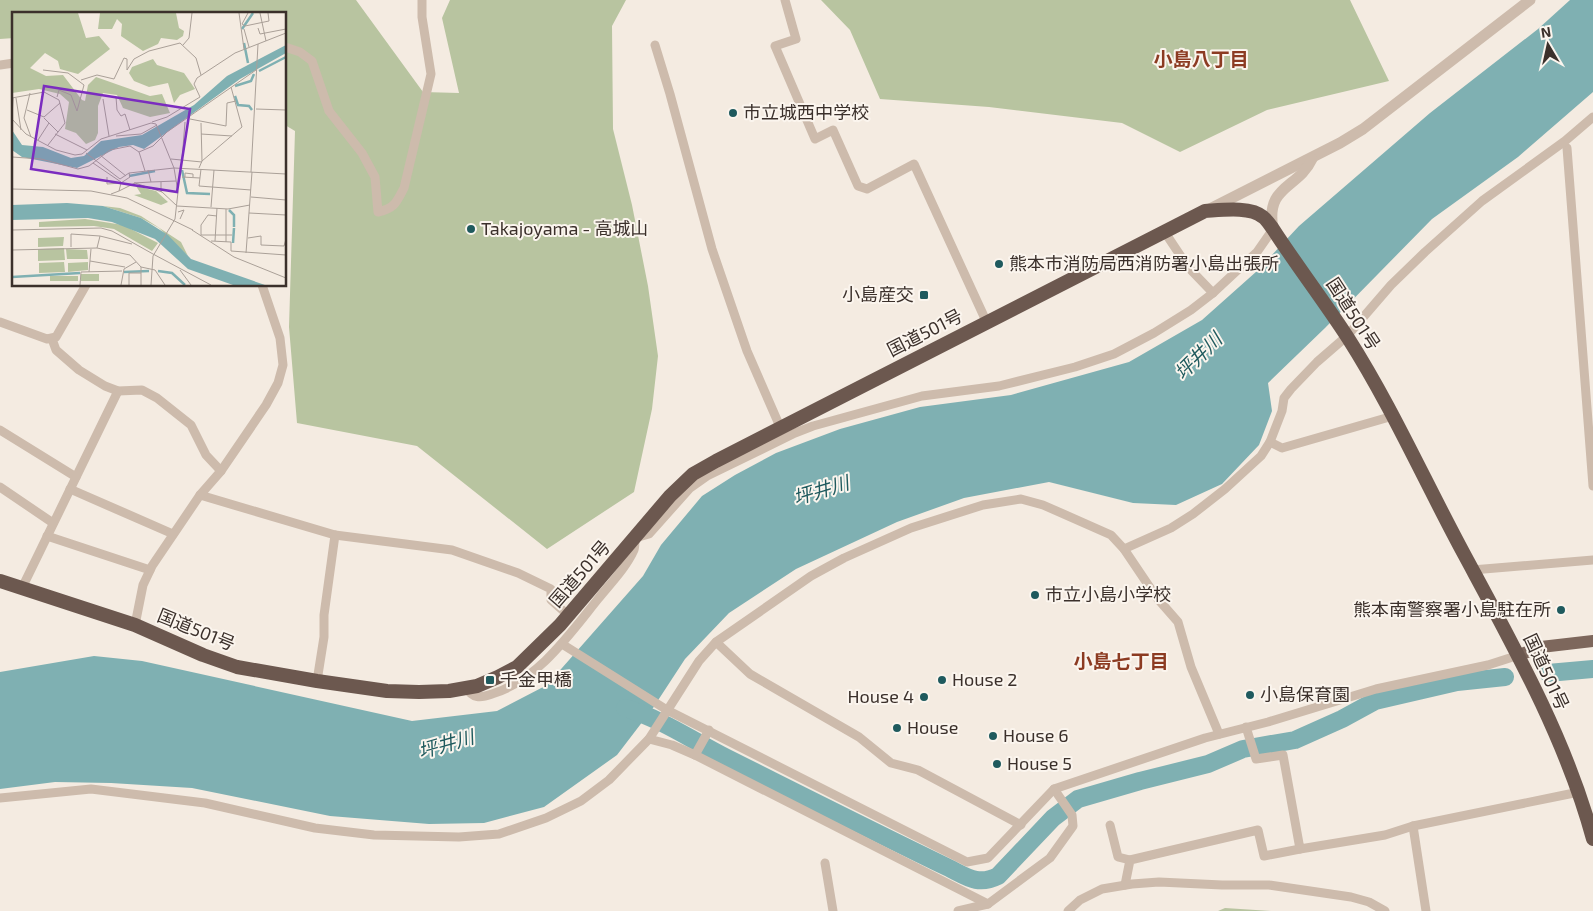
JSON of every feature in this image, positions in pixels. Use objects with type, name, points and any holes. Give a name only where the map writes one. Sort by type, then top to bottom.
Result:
[{"type":"highway","name":"国道501号","points":[[0,581],[135,625],[203,655],[237,666],[317,681],[387,691],[449,691],[477,686],[516,667],[560,626],[670,496],[693,474],[1205,211],[1243,210],[1262,216],[1274,232],[1345,334],[1393,416],[1472,570],[1519,655],[1555,734],[1578,792],[1593,839]]},
{"type":"main road","points":[[1519,655],[1541,647],[1593,641]]},
{"type":"street","points":[[286,47],[300,52],[312,61],[329,111],[362,153],[374,177],[378,212],[390,209],[404,188],[431,74],[422,17],[422,0]]},
{"type":"street","points":[[785,0],[796,39],[776,46],[815,139],[833,130],[858,186],[867,189],[914,164],[987,323]]},
{"type":"street","points":[[1205,211],[1340,143],[1363,129],[1530,0]]},
{"type":"street","points":[[655,44],[712,249],[747,351],[781,429]]},
{"type":"street","points":[[1124,549],[1171,528],[1193,514],[1261,456],[1270,442],[1282,411],[1284,398],[1391,285],[1482,201],[1565,141],[1593,117]]},
{"type":"street","points":[[1567,148],[1593,486]]},
{"type":"street","points":[[466,687],[476,697],[499,692],[515,684],[565,645],[621,571],[634,549],[635,538],[649,534],[690,488],[707,476],[813,426],[922,396],[999,386],[1114,354],[1154,333],[1191,310],[1213,293],[1257,252],[1274,232],[1270,216],[1280,192],[1308,166],[1312,157]]},
{"type":"street","points":[[1164,231],[1188,267],[1213,293]]},
{"type":"street","points":[[0,322],[47,339],[52,339],[58,335],[85,286]]},
{"type":"street","points":[[135,625],[143,585],[150,570],[173,534],[266,406],[278,383],[283,365],[280,338],[262,286]]},
{"type":"street","points":[[52,339],[56,350],[79,370],[105,386],[118,391],[142,390],[157,398],[191,425],[206,455],[221,470]]},
{"type":"street","points":[[22,588],[118,391]]},
{"type":"street","points":[[1270,442],[1282,448],[1393,416]]},
{"type":"street","points":[[0,430],[76,477]]},
{"type":"street","points":[[0,487],[53,523]]},
{"type":"street","points":[[70,489],[173,534]]},
{"type":"street","points":[[200,496],[335,535],[452,550],[518,573],[551,589],[551,600],[568,615]]},
{"type":"street","points":[[0,798],[91,789],[205,803],[316,828],[374,835],[460,837],[499,834],[546,818],[581,802],[609,780],[650,737],[665,710],[699,661],[716,642],[811,576],[844,558],[911,528],[983,505],[1021,499],[1043,505],[1111,535],[1124,549],[1157,598],[1178,622],[1191,667],[1218,734]]},
{"type":"street","points":[[317,681],[324,637],[324,615],[335,535]]},
{"type":"street","points":[[47,536],[150,570]]},
{"type":"street","points":[[1472,570],[1593,560]]},
{"type":"street","points":[[716,642],[750,674],[859,737],[891,763],[918,770],[1021,825]]},
{"type":"street","points":[[565,645],[665,710],[709,730],[968,862],[988,858],[1054,788],[1218,734],[1376,689],[1488,665],[1519,655]]},
{"type":"street","points":[[1246,727],[1256,759],[1283,754],[1300,849]]},
{"type":"street","points":[[695,756],[709,730]]},
{"type":"street","points":[[650,737],[695,756],[987,908]]},
{"type":"street","points":[[958,911],[987,908],[1050,858],[1073,826],[1072,815],[1054,788]]},
{"type":"street","points":[[1110,825],[1118,857],[1130,860],[1258,830],[1264,856],[1385,835],[1413,826],[1578,792]]},
{"type":"street","points":[[1413,826],[1426,911]]},
{"type":"street","points":[[1125,885],[1130,860]]},
{"type":"street","points":[[825,863],[833,911]]},
{"type":"street","points":[[1068,911],[1092,892],[1125,885],[1158,882],[1269,885],[1351,897],[1369,902],[1385,911]]},
{"type":"green space","points":[[0,0],[356,0],[423,92],[459,93],[442,18],[450,0],[626,0],[612,26],[613,129],[632,205],[648,286],[658,356],[652,409],[634,492],[547,549],[417,446],[297,423],[289,327],[295,131],[286,126],[286,12],[12,12],[12,38],[0,39]]},
{"type":"green space","points":[[821,0],[1350,0],[1389,81],[1267,110],[1180,152],[1122,123],[989,107],[880,99],[850,30]]},
{"type":"green space","points":[[1225,908],[1271,911],[1218,911]]},
{"type":"water","name":"坪井川","points":[[1570,0],[1593,0],[1593,92],[1518,157],[1432,219],[1268,383],[1272,411],[1259,445],[1222,484],[1176,505],[1133,503],[1049,482],[964,498],[897,522],[796,569],[729,613],[685,659],[653,708],[617,755],[544,807],[484,823],[429,824],[330,816],[192,788],[55,782],[0,789],[0,672],[94,656],[142,661],[412,721],[497,711],[547,685],[643,576],[661,545],[702,496],[735,475],[776,453],[840,429],[920,407],[1011,395],[1129,362],[1202,320],[1257,271],[1299,226],[1430,113],[1538,29]]},
{"type":"waterway","points":[[1548,673],[1593,669]]},
{"type":"waterway","points":[[625,708],[665,724],[727,758],[961,874],[973,879],[984,880],[998,876],[1053,818],[1078,799],[1208,764],[1243,749],[1295,740],[1342,719],[1375,701],[1457,682],[1505,677]]},
{"type":"place","name":"市立城西中学校","points":[[733,113]]},
{"type":"place","name":"Takajoyama - 高城山","points":[[471,229]]},
{"type":"place","name":"熊本市消防局西消防署小島出張所","points":[[999,264]]},
{"type":"place","name":"小島産交","points":[[924,295]]},
{"type":"place","name":"市立小島小学校","points":[[1035,595]]},
{"type":"place","name":"熊本南警察署小島駐在所","points":[[1561,610]]},
{"type":"place","name":"千金甲橋","points":[[490,680]]},
{"type":"place","name":"House 2","points":[[942,680]]},
{"type":"place","name":"小島保育園","points":[[1250,695]]},
{"type":"place","name":"House 4","points":[[924,697]]},
{"type":"place","name":"House","points":[[897,728]]},
{"type":"place","name":"House 6","points":[[993,736]]},
{"type":"place","name":"House 5","points":[[997,764]]},
{"type":"district","name":"小島八丁目","points":[[1201,59]]},
{"type":"district","name":"小島七丁目","points":[[1121,661]]}]
